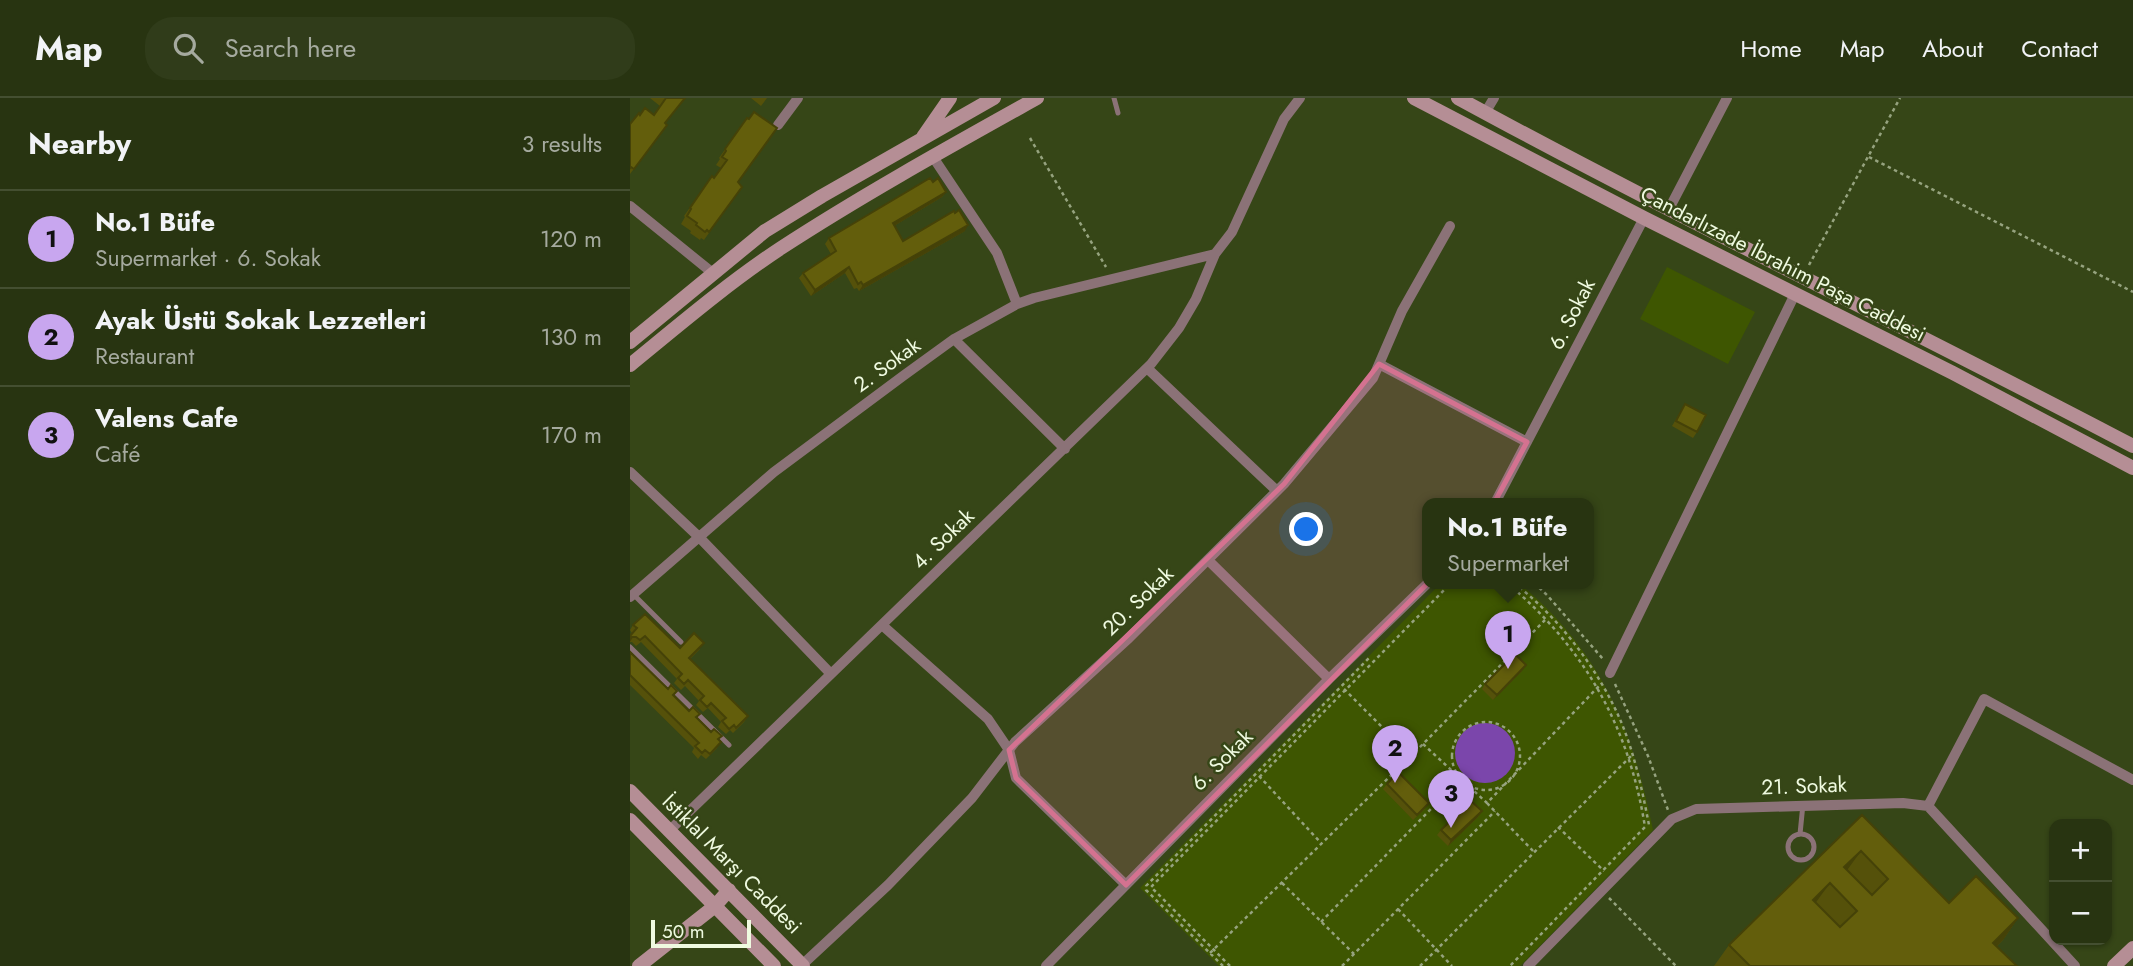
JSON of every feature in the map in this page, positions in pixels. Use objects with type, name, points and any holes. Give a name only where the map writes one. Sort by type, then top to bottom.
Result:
[{"type":"main road","points":[[920,141],[950,98]]},
{"type":"main road","points":[[630,342],[765,231],[822,195],[994,98]]},
{"type":"main road","points":[[630,365],[741,276],[781,248],[1037,98]]},
{"type":"main road","name":"Çandarlızade İbrahim Paşa Caddesi","points":[[1414,98],[1644,218],[1953,373],[2133,468]]},
{"type":"main road","name":"Çandarlızade İbrahim Paşa Caddesi","points":[[1458,98],[2133,446]]},
{"type":"main road","name":"İstiklal Marşı Caddesi","points":[[630,791],[803,965]]},
{"type":"main road","name":"İstiklal Marşı Caddesi","points":[[630,820],[774,966]]},
{"type":"main road","points":[[639,966],[715,906],[729,890]]},
{"type":"main road","points":[[2114,966],[2133,948]]},
{"type":"street","points":[[778,125],[798,98]]},
{"type":"street","name":"4. Sokak","points":[[670,831],[1147,368],[1179,328],[1196,299],[1215,254],[1232,232],[1284,119],[1300,98]]},
{"type":"street","points":[[1485,113],[1494,98]]},
{"type":"street","points":[[1669,209],[1727,98]]},
{"type":"street","points":[[933,157],[997,253],[1017,304]]},
{"type":"street","points":[[630,206],[714,274]]},
{"type":"street","name":"6. Sokak","points":[[1498,498],[1644,218]]},
{"type":"street","name":"20. Sokak","points":[[803,965],[888,885],[972,798],[1009,750],[1129,638],[1277,491],[1373,378],[1402,311],[1450,226]]},
{"type":"street","name":"2. Sokak","points":[[632,596],[774,472],[954,340],[1017,304],[1066,289],[1215,254]]},
{"type":"street","points":[[1610,673],[1795,294]]},
{"type":"street","points":[[954,340],[1065,449]]},
{"type":"street","points":[[1379,364],[1527,442]]},
{"type":"street","points":[[1147,368],[1277,491]]},
{"type":"street","points":[[630,472],[699,537],[831,674]]},
{"type":"street","points":[[1208,560],[1329,679]]},
{"type":"street","name":"6. Sokak","points":[[1046,966],[1422,588]]},
{"type":"street","points":[[883,625],[988,719],[1009,750],[1016,778],[1126,885]]},
{"type":"street","points":[[2075,966],[1928,806],[1984,699],[2133,780]]},
{"type":"street","name":"21. Sokak","points":[[1528,966],[1672,819],[1696,809],[1802,804],[1903,803],[1928,806]]},
{"type":"lane","points":[[1114,98],[1118,113]]},
{"type":"lane","points":[[632,596],[681,642]]},
{"type":"lane","points":[[630,647],[729,745]]},
{"type":"lane","points":[[1800,834],[1802,804]]},
{"type":"lane","points":[[1800,834],[1808,836],[1814,842],[1812,855],[1805,859],[1796,859],[1788,849],[1790,841],[1800,834]]},
{"type":"path","points":[[1802,277],[1900,98]]},
{"type":"path","points":[[1030,138],[1107,268]]},
{"type":"path","points":[[1869,157],[2133,292]]},
{"type":"path","points":[[1230,966],[1146,890],[1146,886],[1445,589]]},
{"type":"path","points":[[1514,589],[1546,619],[1600,685]]},
{"type":"path","points":[[1521,589],[1549,615],[1574,644],[1600,685],[1631,756],[1650,828]]},
{"type":"path","points":[[1541,589],[1606,662],[1648,756],[1672,819]]},
{"type":"path","points":[[1258,775],[1416,611]]},
{"type":"path","points":[[1212,952],[1423,744],[1549,615]]},
{"type":"path","points":[[1487,803],[1600,685]]},
{"type":"path","points":[[1342,686],[1411,756]]},
{"type":"path","points":[[1488,722],[1496,723],[1510,731],[1519,746],[1520,763],[1512,778],[1499,788],[1490,790],[1474,788],[1460,779],[1451,757],[1455,740],[1460,733],[1473,724],[1488,722]]},
{"type":"path","points":[[1423,744],[1534,851]]},
{"type":"path","points":[[1420,966],[1631,756]]},
{"type":"path","points":[[1510,966],[1645,827],[1631,756]]},
{"type":"path","points":[[1258,775],[1321,844]]},
{"type":"path","points":[[1321,922],[1460,779]]},
{"type":"path","points":[[1342,966],[1495,811]]},
{"type":"path","points":[[1558,827],[1604,871]]},
{"type":"path","points":[[1282,883],[1354,954]]},
{"type":"path","points":[[1602,891],[1676,966]]},
{"type":"path","points":[[1398,909],[1452,966]]},
{"type":"path","points":[[1212,952],[1223,966]]},
{"type":"highlighted area","points":[[1379,364],[1527,442],[1478,533],[1126,885],[1016,778],[1009,750],[1284,484]]},
{"type":"green space","points":[[1667,267],[1755,312],[1728,364],[1640,319]]},
{"type":"green space","points":[[1435,589],[1525,589],[1572,636],[1592,664],[1623,725],[1645,793],[1653,830],[1520,966],[1219,966],[1140,888]]},
{"type":"shaded area","points":[[1485,723],[1502,728],[1510,736],[1515,753],[1510,770],[1502,778],[1485,783],[1468,778],[1460,770],[1455,753],[1460,736],[1468,728]]},
{"type":"building","points":[[666,98],[685,98],[634,169],[630,168],[630,124],[645,108],[654,115]]},
{"type":"building","points":[[754,112],[777,128],[738,182],[742,187],[709,232],[705,232],[687,216],[690,208],[712,176],[714,178],[727,160],[722,157],[725,149]]},
{"type":"building","points":[[930,178],[933,182],[938,178],[946,192],[893,223],[903,241],[954,211],[955,213],[959,210],[968,225],[863,285],[861,282],[858,284],[849,267],[815,290],[803,273],[836,251],[829,238]]},
{"type":"building","points":[[1685,404],[1706,415],[1697,432],[1676,421]]},
{"type":"building","points":[[645,614],[680,648],[694,633],[704,643],[689,658],[748,716],[736,728],[734,725],[729,729],[722,721],[726,718],[711,703],[707,707],[700,700],[704,696],[688,680],[684,684],[678,678],[682,674],[645,636],[640,640],[632,637],[630,640],[637,628],[633,625]]},
{"type":"building","points":[[630,652],[668,689],[671,685],[677,691],[673,695],[689,711],[693,707],[700,714],[696,717],[711,732],[714,729],[722,736],[718,739],[721,742],[710,754],[705,750],[702,753],[695,746],[699,743],[630,675]]},
{"type":"building","points":[[1515,654],[1526,665],[1497,695],[1485,684]]},
{"type":"building","points":[[1398,772],[1429,803],[1417,815],[1387,784]]},
{"type":"building","points":[[1471,801],[1482,811],[1451,840],[1441,830]]},
{"type":"building","points":[[1862,815],[1949,903],[1976,876],[2018,918],[1993,943],[2017,966],[1750,966],[1729,945]],"holes":[[[1861,851],[1888,879],[1872,895],[1844,867]],[[1830,883],[1857,911],[1840,927],[1813,900]]]},
{"type":"place","name":"No.1 Büfe","points":[[1508,669]]},
{"type":"place","name":"Ayak Üstü Sokak Lezzetleri","points":[[1395,783]]},
{"type":"place","name":"Valens Cafe","points":[[1451,828]]}]
